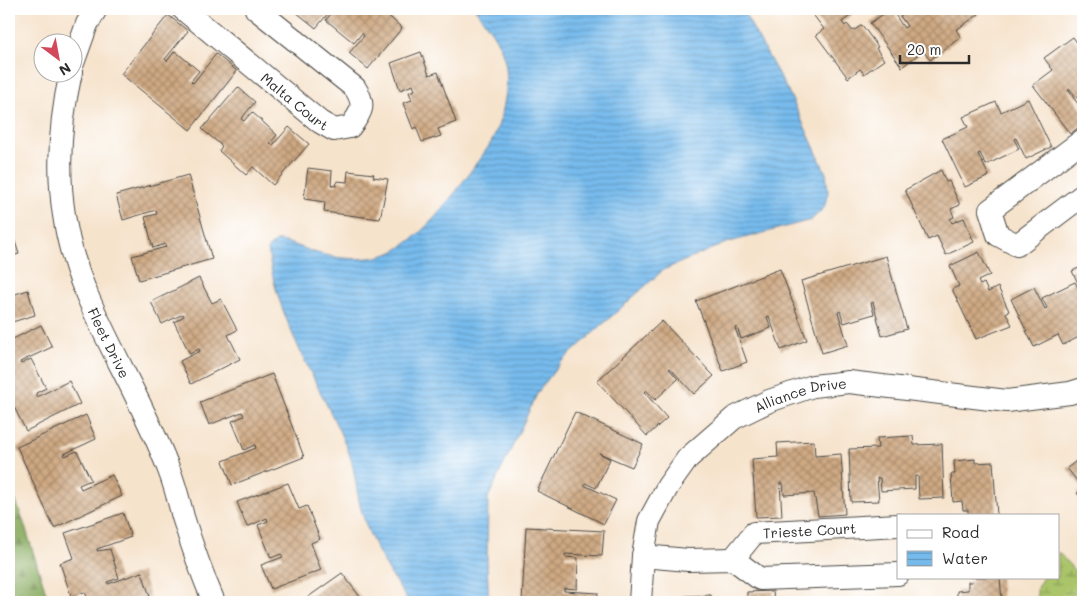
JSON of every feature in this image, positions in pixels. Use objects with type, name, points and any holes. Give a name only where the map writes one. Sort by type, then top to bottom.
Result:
[{"type":"street","points":[[82,38],[87,24],[96,9]]},
{"type":"street","name":"Malta Court","points":[[183,9],[320,122],[334,130],[350,127],[361,112],[361,98],[355,88],[256,9]]},
{"type":"street","name":"Fleet Drive","points":[[69,82],[60,131],[61,189],[68,241],[86,295],[142,407],[170,471],[199,567],[214,602]]},
{"type":"street","points":[[1083,140],[990,210],[998,235],[1017,245],[1083,195]]},
{"type":"street","name":"Alliance Drive","points":[[640,602],[643,556],[649,521],[668,486],[688,458],[734,418],[768,401],[813,386],[849,382],[1007,401],[1070,393],[1083,389]]},
{"type":"street","name":"Trieste Court","points":[[733,559],[754,533],[897,525]]},
{"type":"street","points":[[643,556],[688,560],[733,559],[760,579],[897,574]]},
{"type":"green space","points":[[9,483],[23,520],[49,602],[9,602]]},
{"type":"green space","points":[[1060,554],[1083,580],[1083,602],[1037,602],[1037,588],[1042,578],[1060,578]]},
{"type":"water","points":[[475,9],[742,9],[790,95],[826,173],[828,192],[824,208],[811,220],[726,243],[663,270],[561,362],[538,392],[488,498],[487,565],[489,602],[409,602],[371,538],[361,508],[349,453],[290,327],[272,275],[268,248],[277,241],[333,257],[360,259],[377,257],[398,249],[423,230],[434,218],[491,143],[497,130],[505,99],[507,78],[502,51],[492,32]]},
{"type":"building","points":[[299,9],[381,9],[402,28],[368,69],[349,53],[364,36],[362,33],[354,43],[326,20],[333,11],[331,10],[316,28],[296,12]]},
{"type":"building","points":[[815,9],[851,9],[854,13],[842,22],[845,26],[847,24],[853,31],[862,25],[878,47],[876,48],[884,60],[864,74],[860,69],[848,78],[816,35],[824,29],[811,12]]},
{"type":"building","points":[[891,9],[904,28],[907,26],[900,16],[910,9],[975,9],[979,14],[956,30],[961,37],[930,60],[923,51],[902,67],[870,23]]},
{"type":"building","points":[[168,15],[188,31],[165,59],[167,61],[175,51],[199,71],[191,81],[193,83],[216,54],[237,71],[190,130],[121,74]]},
{"type":"building","points":[[1073,37],[1080,47],[1083,44],[1083,93],[1077,98],[1070,89],[1068,90],[1083,111],[1083,124],[1070,134],[1033,85],[1053,70],[1044,58]]},
{"type":"building","points":[[421,52],[429,75],[438,72],[456,122],[438,129],[441,136],[422,142],[416,127],[413,129],[403,103],[412,100],[409,92],[415,90],[413,85],[400,90],[391,63]]},
{"type":"building","points":[[238,87],[255,102],[241,119],[244,121],[252,112],[277,135],[270,143],[273,145],[289,127],[309,144],[273,185],[253,167],[246,175],[219,151],[222,146],[202,129]]},
{"type":"building","points":[[1028,99],[1051,147],[1026,159],[1016,138],[1014,139],[1019,149],[986,165],[980,153],[978,154],[989,176],[965,187],[942,139],[968,127],[963,117],[996,102],[1001,112]]},
{"type":"building","points":[[308,168],[332,171],[331,185],[336,186],[337,181],[347,182],[348,171],[374,174],[373,177],[388,179],[380,219],[324,212],[325,202],[304,199]]},
{"type":"building","points":[[941,170],[946,182],[949,181],[960,205],[951,209],[954,217],[950,219],[952,223],[964,218],[974,242],[946,255],[937,236],[928,240],[905,190]]},
{"type":"building","points":[[188,175],[212,259],[139,280],[132,256],[166,247],[165,244],[153,248],[145,217],[157,214],[156,210],[123,220],[116,195]]},
{"type":"building","points":[[11,229],[19,254],[9,257],[9,230]]},
{"type":"building","points":[[979,252],[990,275],[978,281],[980,285],[984,283],[988,292],[998,287],[1009,311],[1006,313],[1012,325],[976,339],[952,289],[959,286],[950,266]]},
{"type":"building","points":[[886,256],[907,329],[882,336],[873,302],[871,303],[874,314],[844,323],[840,311],[838,312],[848,345],[822,353],[801,281]]},
{"type":"building","points":[[1083,266],[1083,335],[1063,345],[1058,335],[1034,347],[1011,299],[1034,287],[1045,309],[1047,308],[1042,298],[1075,282],[1080,292],[1082,291],[1072,271]]},
{"type":"building","points":[[780,269],[807,340],[781,350],[769,316],[767,317],[771,328],[741,339],[737,327],[735,328],[747,362],[723,371],[696,301]]},
{"type":"building","points":[[199,278],[212,303],[221,299],[237,330],[228,335],[240,359],[191,384],[180,361],[200,351],[199,349],[190,354],[174,322],[184,316],[183,314],[162,324],[151,302]]},
{"type":"building","points":[[28,290],[35,315],[9,323],[9,296]]},
{"type":"building","points":[[662,321],[714,376],[694,394],[670,368],[678,379],[655,400],[646,390],[644,392],[667,418],[647,436],[597,381]]},
{"type":"building","points":[[41,325],[52,347],[20,362],[21,364],[31,359],[46,388],[36,393],[37,397],[69,381],[80,404],[26,431],[14,407],[9,410],[9,341]]},
{"type":"building","points":[[272,374],[304,457],[232,485],[223,461],[256,448],[255,445],[244,450],[232,421],[244,416],[242,412],[209,425],[200,402]]},
{"type":"building","points":[[575,412],[643,444],[632,467],[599,453],[610,459],[596,488],[585,483],[584,485],[616,500],[604,524],[537,491]]},
{"type":"building","points":[[86,415],[96,439],[64,454],[65,456],[77,451],[91,480],[79,485],[81,489],[112,475],[122,496],[54,528],[17,447]]},
{"type":"building","points":[[913,436],[914,445],[942,444],[944,498],[919,499],[918,476],[915,476],[915,489],[881,491],[880,478],[877,478],[879,501],[851,502],[849,449],[878,448],[877,438]]},
{"type":"building","points":[[814,441],[815,456],[841,454],[845,514],[818,516],[814,493],[784,495],[783,483],[780,483],[782,516],[756,517],[752,459],[778,457],[777,443]]},
{"type":"building","points":[[1083,456],[1083,489],[1067,468]]},
{"type":"building","points":[[975,459],[975,463],[993,462],[997,514],[968,514],[968,510],[963,510],[962,501],[953,502],[951,474],[955,474],[954,461]]},
{"type":"building","points":[[288,483],[299,509],[307,506],[320,539],[311,543],[321,570],[271,589],[261,565],[283,557],[281,554],[271,558],[258,525],[268,521],[267,518],[247,527],[237,502]]},
{"type":"building","points":[[1083,489],[1083,501],[1077,493]]},
{"type":"building","points":[[123,513],[131,537],[97,549],[97,551],[110,549],[119,578],[107,582],[108,584],[142,572],[150,597],[135,602],[89,602],[85,592],[71,596],[60,563],[74,558],[65,533]]},
{"type":"building","points":[[526,527],[604,531],[602,556],[565,554],[565,557],[578,558],[577,589],[564,588],[564,591],[598,593],[597,602],[522,602]]},
{"type":"building","points":[[342,573],[364,602],[301,602]]},
{"type":"building","points":[[971,578],[1000,578],[1002,602],[957,602],[957,591],[968,590],[968,582],[972,582]]},
{"type":"building","points":[[773,591],[774,602],[747,602],[747,592]]},
{"type":"building","points":[[711,595],[711,602],[686,602],[685,596]]},
{"type":"building","points":[[875,598],[875,602],[849,602],[849,600]]}]
